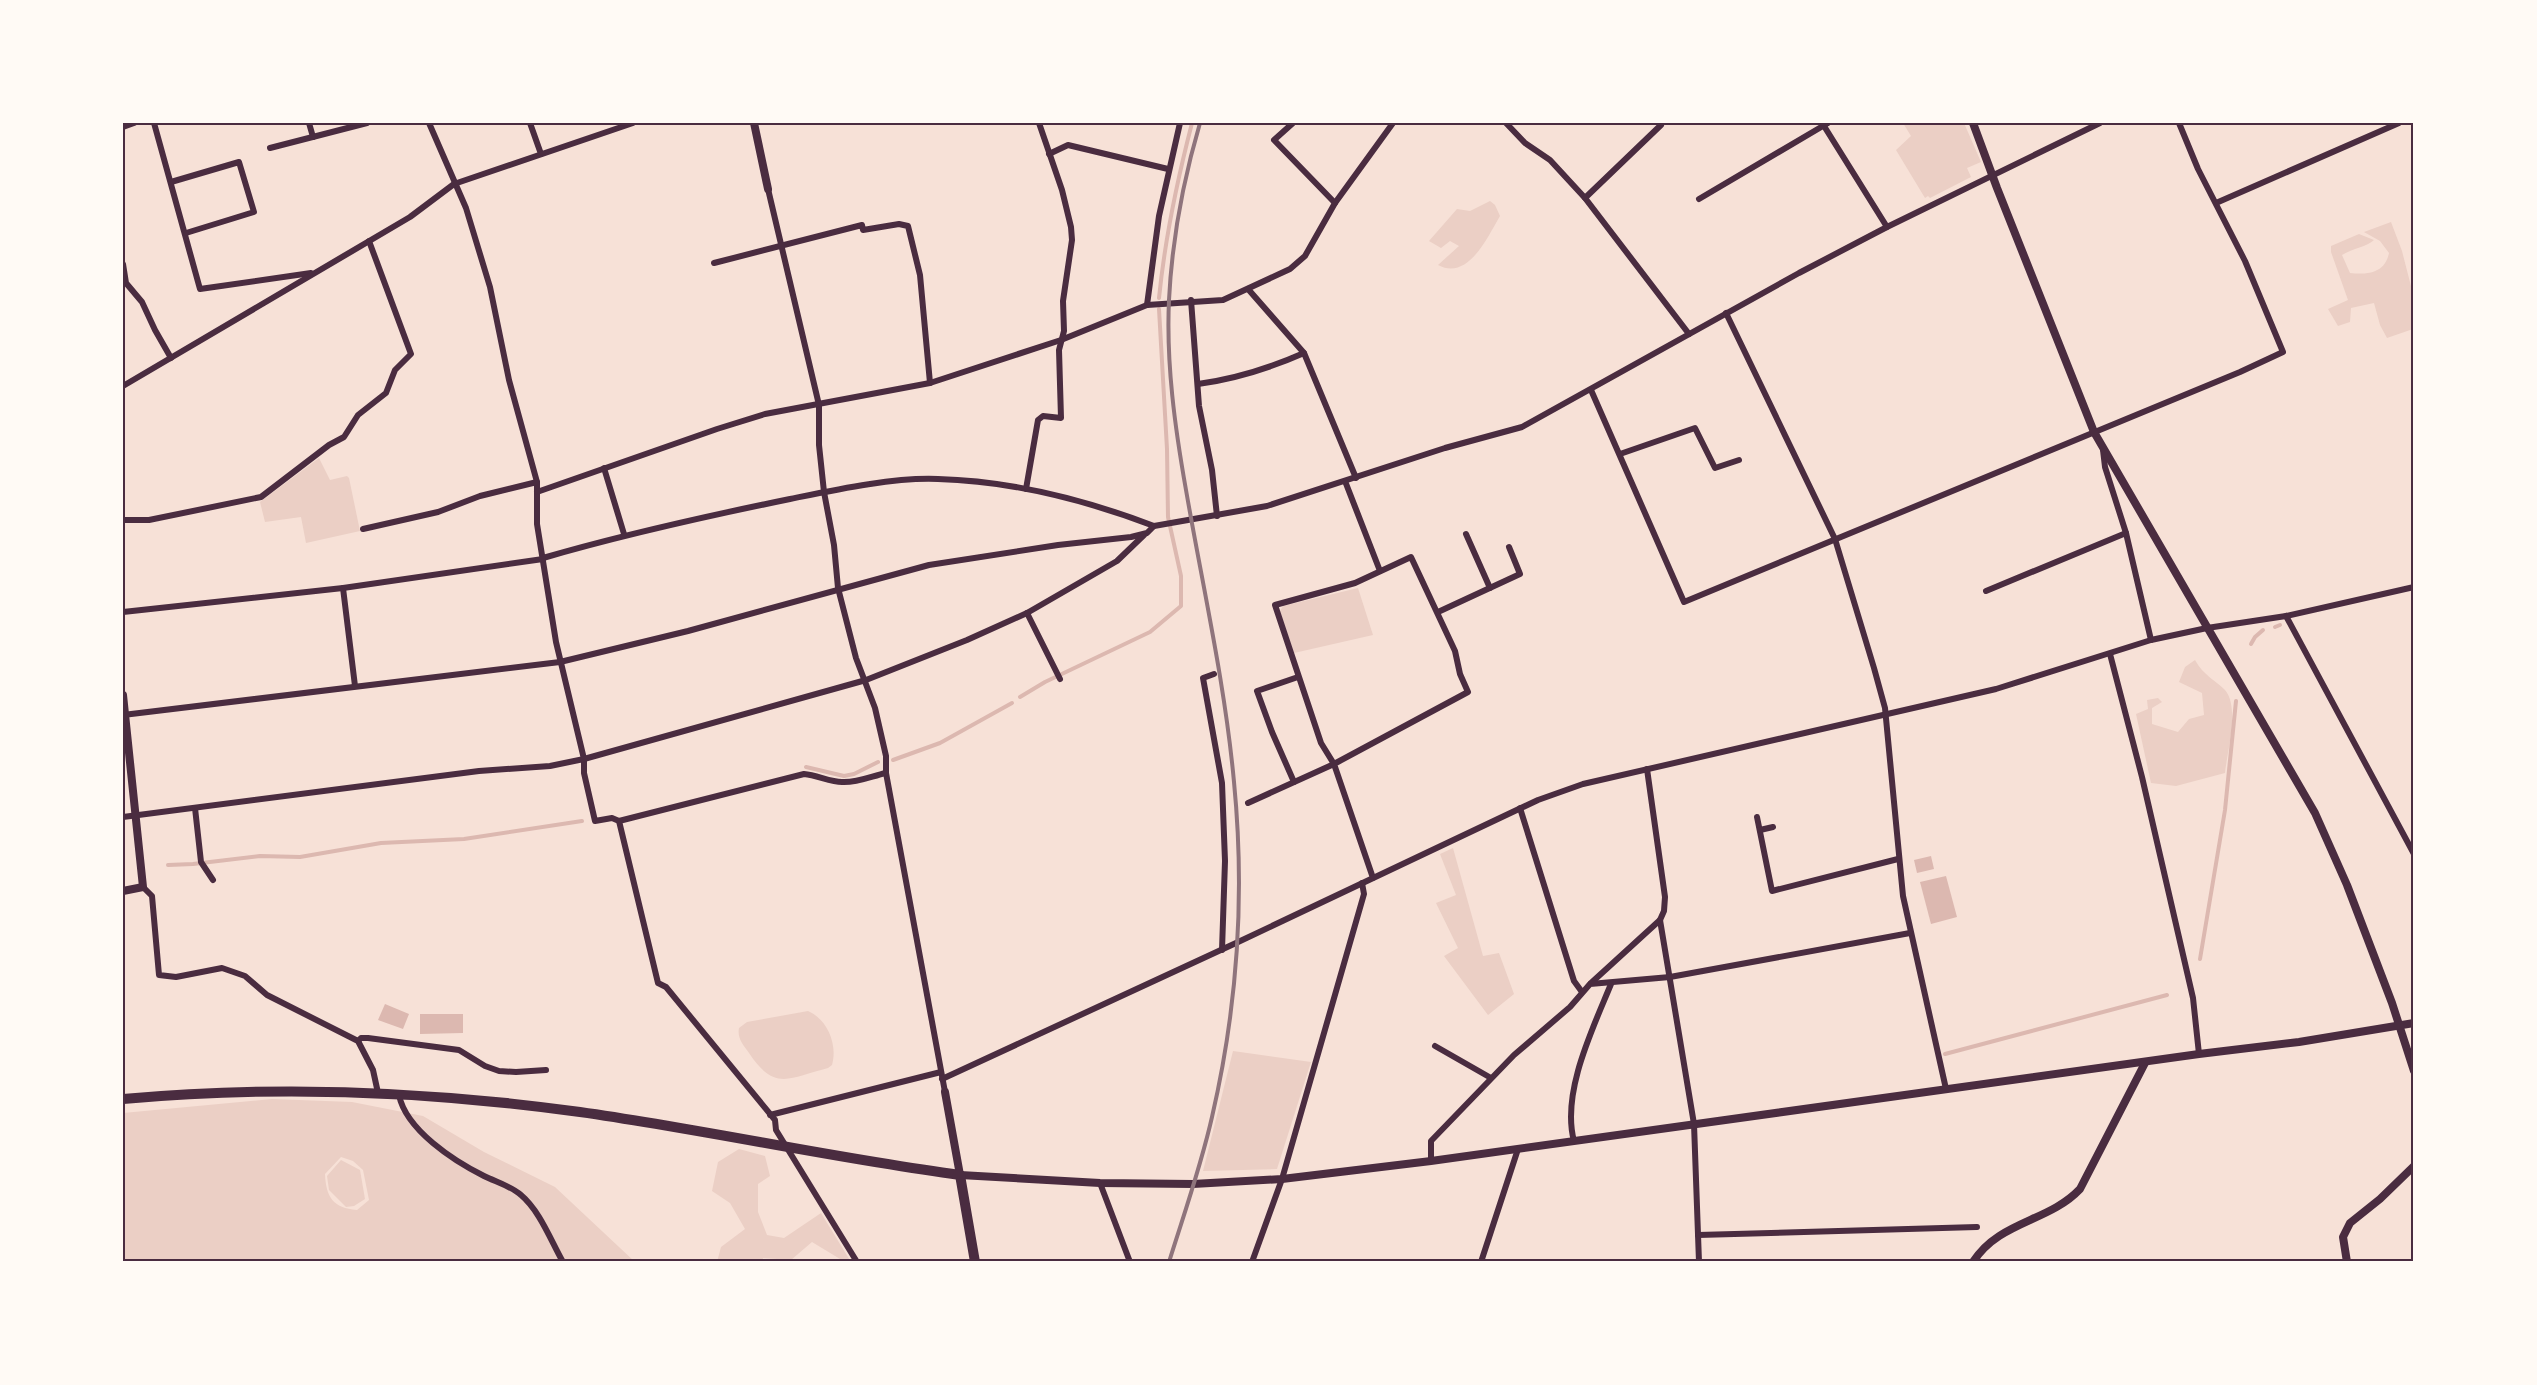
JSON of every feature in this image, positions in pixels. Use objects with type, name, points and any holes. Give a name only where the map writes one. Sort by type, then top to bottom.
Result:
[{"type":"highway","points":[[123,1099],[248,1091],[378,1093],[505,1103],[581,1112],[886,1166],[960,1175],[975,1262]]},
{"type":"main road","points":[[960,1175],[1100,1183],[1193,1184],[1282,1179],[1431,1161],[2199,1054],[2300,1042],[2414,1023]]},
{"type":"street","points":[[123,127],[134,123]]},
{"type":"street","points":[[154,123],[200,289],[316,272]]},
{"type":"street","points":[[309,123],[313,136]]},
{"type":"street","points":[[270,148],[367,123]]},
{"type":"street","points":[[429,123],[466,208],[484,266],[509,380],[537,482],[537,524],[561,662],[584,759],[584,773],[595,822],[612,818],[619,821],[804,774],[817,775],[839,782],[851,782],[886,773]]},
{"type":"street","points":[[530,123],[541,154]]},
{"type":"street","points":[[123,386],[410,217],[454,184],[633,123]]},
{"type":"street","points":[[754,123],[819,405],[819,445],[838,588],[856,658],[875,708],[886,756],[886,773],[960,1175]]},
{"type":"street","points":[[1026,489],[1038,420],[1043,416],[1061,418],[1059,350],[1064,332],[1063,301],[1072,240],[1062,190],[1038,123]]},
{"type":"street","points":[[1147,304],[1159,216],[1180,123]]},
{"type":"street","points":[[1293,123],[1274,140],[1335,203]]},
{"type":"street","points":[[537,492],[756,417],[808,405],[819,405],[930,383],[1061,340],[1147,304],[1223,300],[1290,269],[1305,256],[1335,203],[1393,123]]},
{"type":"street","points":[[1506,123],[1525,143],[1550,160],[1585,198],[1689,334]]},
{"type":"street","points":[[1973,123],[2094,432],[2315,813],[2347,885],[2401,1026],[2414,1071]]},
{"type":"street","points":[[123,612],[343,588],[543,558],[624,534],[824,492],[935,478],[1026,489],[1109,509],[1154,526],[1267,506],[1445,448],[1522,427],[1726,313],[1887,227],[2100,123]]},
{"type":"street","points":[[1591,390],[1684,602],[2283,352],[2246,261],[2179,123]]},
{"type":"street","points":[[2216,203],[2399,123]]},
{"type":"street","points":[[1585,198],[1661,125]]},
{"type":"street","points":[[1699,199],[1826,125],[1887,227]]},
{"type":"street","points":[[1049,154],[1068,145],[1168,169]]},
{"type":"street","points":[[171,182],[239,162],[254,212],[186,233]]},
{"type":"street","points":[[714,262],[862,225],[863,230],[899,224],[908,226],[920,275],[930,383]]},
{"type":"street","points":[[123,520],[149,520],[261,497],[344,437],[358,415],[386,393],[395,370],[411,354],[369,241]]},
{"type":"street","points":[[123,264],[126,283],[142,302],[154,330],[171,358]]},
{"type":"street","points":[[1248,289],[1304,353],[1356,478]]},
{"type":"street","points":[[1191,300],[1199,407],[1212,470],[1217,516]]},
{"type":"street","points":[[1726,313],[1834,539],[1874,668],[1885,716],[1898,858],[1910,933],[1946,1089]]},
{"type":"street","points":[[1198,384],[1226,380],[1276,365],[1304,353]]},
{"type":"street","points":[[1620,454],[1695,428],[1715,468],[1739,460]]},
{"type":"street","points":[[2103,450],[2105,467],[2126,533],[2151,640]]},
{"type":"street","points":[[604,468],[624,534]]},
{"type":"street","points":[[1345,481],[1380,571]]},
{"type":"street","points":[[363,529],[438,512],[480,496],[537,482]]},
{"type":"street","points":[[123,817],[479,771],[550,766],[584,759],[866,680],[967,640],[1027,613],[1117,561],[1154,526]]},
{"type":"street","points":[[124,715],[561,662],[687,631],[929,565],[1147,533]]},
{"type":"street","points":[[1986,591],[2126,533]]},
{"type":"street","points":[[1466,534],[1490,588]]},
{"type":"street","points":[[1438,612],[1520,574],[1509,547]]},
{"type":"street","points":[[1248,803],[1334,764],[1468,692],[1460,674],[1455,651],[1411,557],[1355,583],[1275,605],[1321,743],[1334,764],[1372,878]]},
{"type":"street","points":[[770,1115],[942,1076],[1222,950],[1520,808],[1582,784],[2008,686],[2151,640],[2207,628],[2286,616],[2414,586]]},
{"type":"street","points":[[343,588],[355,686]]},
{"type":"street","points":[[1027,613],[1059,676]]},
{"type":"street","points":[[2286,616],[2414,854]]},
{"type":"street","points":[[2109,654],[2142,777],[2193,999],[2199,1054]]},
{"type":"street","points":[[1214,674],[1203,678],[1222,783],[1225,861],[1222,950]]},
{"type":"street","points":[[1294,782],[1257,692],[1298,677]]},
{"type":"street","points":[[123,695],[142,887],[152,896],[159,975],[176,977],[213,969],[231,970],[245,976],[267,995],[289,1008],[358,1041],[373,1070],[378,1093]]},
{"type":"street","points":[[1431,1161],[1431,1141],[1514,1055],[1570,1006],[1590,984],[1660,920],[1665,906],[1665,897],[1647,769]]},
{"type":"street","points":[[195,808],[202,865],[213,880]]},
{"type":"street","points":[[1520,808],[1574,981],[1582,992]]},
{"type":"street","points":[[1757,817],[1772,891],[1898,858]]},
{"type":"street","points":[[619,821],[658,983],[666,987],[775,1120],[777,1130],[858,1262]]},
{"type":"street","points":[[1760,830],[1773,827]]},
{"type":"street","points":[[1252,1262],[1282,1179],[1364,894],[1362,883]]},
{"type":"street","points":[[123,891],[142,887]]},
{"type":"street","points":[[1660,920],[1694,1124],[1699,1262]]},
{"type":"street","points":[[1590,984],[1611,984],[1670,977],[1910,933]]},
{"type":"street","points":[[1574,1141],[1570,1110],[1575,1086],[1593,1028],[1611,984]]},
{"type":"street","points":[[358,1041],[368,1038],[459,1050],[485,1066],[499,1071],[546,1070]]},
{"type":"street","points":[[1435,1046],[1491,1078]]},
{"type":"street","points":[[1973,1262],[1989,1243],[2007,1229],[2066,1202],[2080,1189],[2145,1063]]},
{"type":"street","points":[[399,1095],[401,1106],[433,1143],[466,1166],[520,1193],[533,1209],[563,1262]]},
{"type":"street","points":[[1481,1262],[1518,1149]]},
{"type":"street","points":[[2347,1262],[2343,1237],[2350,1223],[2380,1199],[2414,1166]]},
{"type":"street","points":[[1100,1183],[1130,1262]]},
{"type":"street","points":[[1698,1235],[1977,1227]]},
{"type":"shaded area","points":[[1903,123],[1964,123],[1981,162],[1967,168],[1971,177],[1930,198],[1928,196],[1925,198],[1896,150],[1911,136]]},
{"type":"shaded area","points":[[1490,201],[1495,205],[1500,216],[1475,255],[1459,267],[1449,268],[1438,265],[1459,246],[1450,241],[1441,248],[1429,241],[1457,209],[1470,211]]},
{"type":"shaded area","points":[[2391,222],[2402,251],[2412,290],[2414,290],[2414,331],[2413,329],[2387,338],[2380,325],[2374,303],[2351,308],[2350,322],[2338,326],[2328,309],[2348,300],[2331,252],[2331,246],[2359,234],[2374,240],[2342,255],[2350,273],[2363,274],[2380,269],[2389,253],[2380,241],[2364,232]]},
{"type":"shaded area","points":[[319,458],[330,480],[347,476],[349,478],[360,531],[306,543],[301,517],[265,522],[260,502]]},
{"type":"shaded area","points":[[1358,588],[1373,635],[1294,653],[1280,611],[1283,606]]},
{"type":"shaded area","points":[[2195,660],[2206,674],[2225,690],[2232,707],[2225,773],[2176,786],[2151,783],[2136,714],[2148,709],[2147,700],[2158,698],[2162,702],[2152,708],[2152,724],[2178,732],[2189,719],[2204,715],[2202,693],[2179,682],[2185,667]]},
{"type":"shaded area","points":[[1453,848],[1483,956],[1499,953],[1514,994],[1488,1015],[1444,956],[1458,948],[1436,903],[1456,895],[1440,854]]},
{"type":"shaded area","points":[[1931,856],[1934,869],[1917,873],[1914,860]]},
{"type":"shaded area","points":[[1946,876],[1957,917],[1931,924],[1920,882]]},
{"type":"shaded area","points":[[385,1004],[409,1014],[403,1029],[378,1020]]},
{"type":"shaded area","points":[[808,1011],[826,1026],[832,1041],[832,1065],[793,1078],[775,1078],[758,1065],[743,1044],[739,1028],[747,1022]]},
{"type":"shaded area","points":[[420,1014],[463,1014],[463,1033],[420,1034]]},
{"type":"shaded area","points":[[1233,1051],[1311,1062],[1277,1169],[1203,1171]]},
{"type":"shaded area","points":[[272,1099],[352,1102],[423,1116],[484,1152],[555,1187],[635,1262],[123,1262],[123,1113]],"holes":[[[341,1157],[353,1161],[363,1170],[369,1200],[357,1210],[342,1207],[332,1200],[327,1189],[325,1174]]]},
{"type":"shaded area","points":[[739,1149],[765,1156],[770,1176],[758,1184],[758,1212],[767,1235],[784,1238],[821,1213],[851,1262],[845,1262],[812,1242],[791,1260],[763,1258],[762,1262],[717,1262],[721,1247],[745,1229],[730,1203],[712,1191],[718,1162]]},
{"type":"shaded area","points":[[341,1160],[360,1170],[365,1199],[354,1206],[346,1207],[329,1190],[327,1176]]},
{"type":"waterway","points":[[1159,298],[1172,210],[1192,123]]},
{"type":"waterway","points":[[1020,697],[1045,682],[1150,632],[1181,606],[1181,576],[1168,517],[1167,449],[1159,309]]},
{"type":"waterway","points":[[2275,627],[2280,625]]},
{"type":"waterway","points":[[2251,644],[2263,630]]},
{"type":"waterway","points":[[2200,959],[2225,810],[2236,701]]},
{"type":"waterway","points":[[893,760],[940,743],[1012,703]]},
{"type":"waterway","points":[[806,767],[844,776],[854,774],[878,762]]},
{"type":"waterway","points":[[168,865],[260,856],[300,857],[381,843],[464,839],[582,821]]},
{"type":"waterway","points":[[1945,1054],[2167,995]]},
{"type":"railway","points":[[1169,1262],[1203,1154],[1221,1076],[1233,993],[1238,909],[1237,824],[1230,745],[1178,443],[1169,348],[1170,277],[1176,232],[1188,167],[1200,123]]}]
